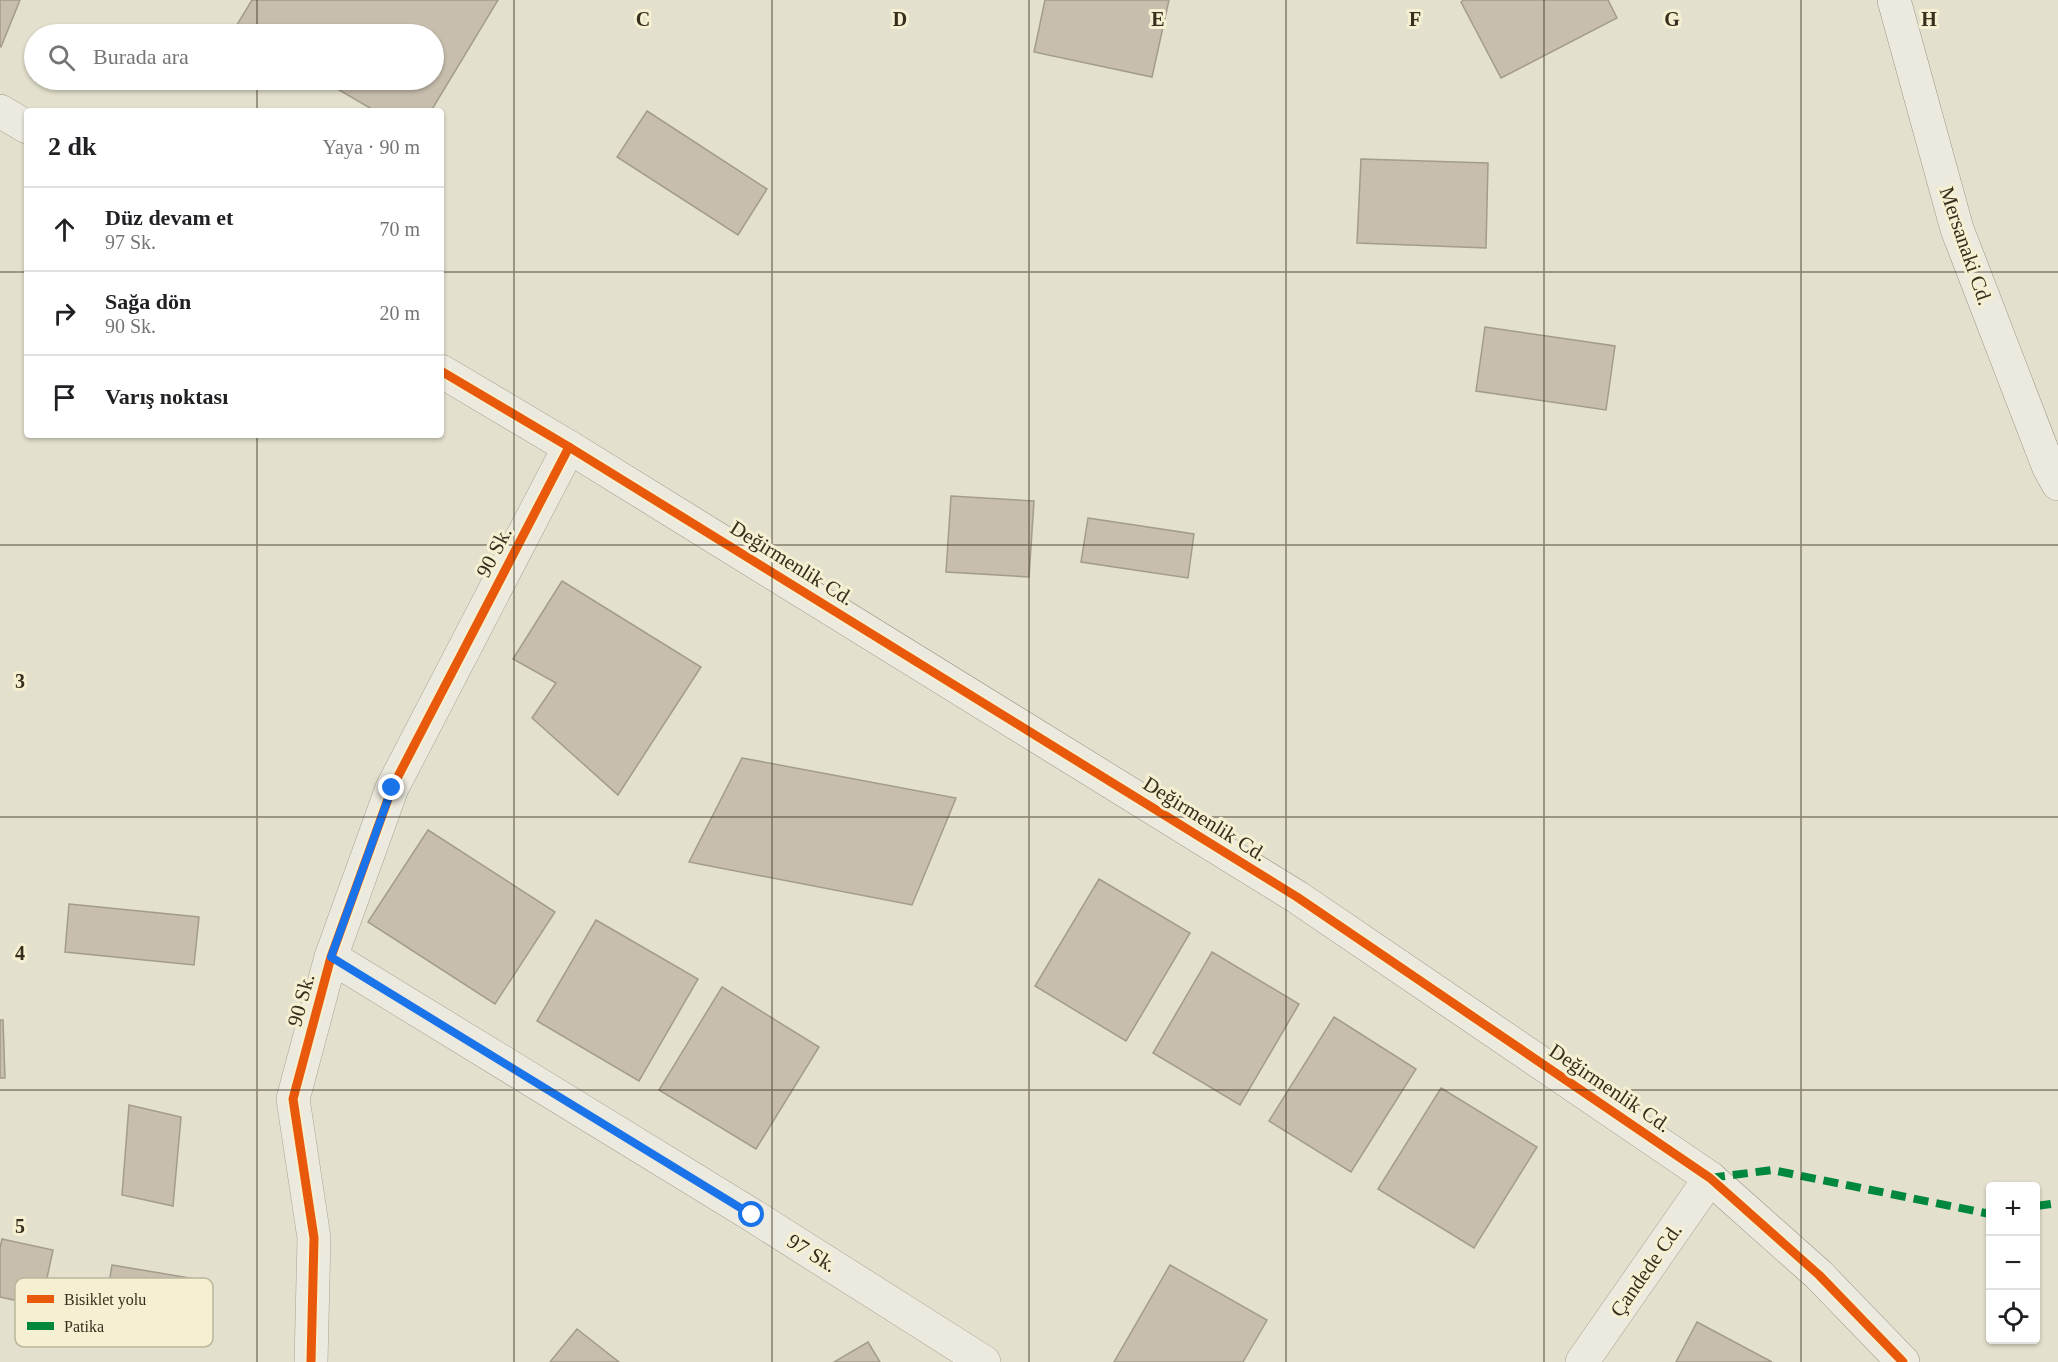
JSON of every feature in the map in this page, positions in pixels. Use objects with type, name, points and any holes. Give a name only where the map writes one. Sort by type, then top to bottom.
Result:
[{"type":"street","name":"Mersanaki Cd.","points":[[1894,0],[1956,229],[2049,468],[2058,484]]},
{"type":"street","points":[[0,111],[24,125]]},
{"type":"street","name":"Değirmenlik Cd.","points":[[444,373],[569,447],[1297,897],[1710,1178],[1820,1275],[1903,1362]]},
{"type":"street","name":"90 Sk.","points":[[311,1362],[314,1238],[293,1099],[331,957],[392,788],[569,447]]},
{"type":"street","name":"97 Sk.","points":[[331,957],[752,1215],[984,1362]]},
{"type":"street","name":"Çandede Cd.","points":[[1582,1362],[1710,1178]]},
{"type":"building","points":[[0,0],[20,0],[1,47],[0,46]]},
{"type":"building","points":[[252,0],[498,0],[444,89],[444,24],[237,24]]},
{"type":"building","points":[[1045,0],[1169,0],[1152,77],[1034,52]]},
{"type":"building","points":[[1464,0],[1608,0],[1617,18],[1501,78],[1461,2]]},
{"type":"building","points":[[339,90],[444,90],[433,108],[370,108]]},
{"type":"building","points":[[647,111],[767,189],[738,235],[617,157]]},
{"type":"building","points":[[1361,159],[1488,163],[1486,248],[1357,243]]},
{"type":"building","points":[[1485,327],[1615,346],[1606,410],[1476,391]]},
{"type":"building","points":[[951,496],[1034,501],[1029,577],[946,572]]},
{"type":"building","points":[[1088,518],[1194,534],[1188,578],[1081,562]]},
{"type":"building","points":[[562,581],[701,667],[618,795],[532,718],[556,683],[513,659]]},
{"type":"building","points":[[742,758],[956,798],[912,905],[689,862]]},
{"type":"building","points":[[428,830],[555,912],[495,1004],[368,922]]},
{"type":"building","points":[[1099,879],[1190,933],[1126,1041],[1035,986]]},
{"type":"building","points":[[69,904],[199,917],[194,965],[65,952]]},
{"type":"building","points":[[596,920],[698,979],[639,1081],[537,1021]]},
{"type":"building","points":[[1212,952],[1299,1004],[1240,1105],[1153,1053]]},
{"type":"building","points":[[722,987],[819,1047],[756,1149],[659,1090]]},
{"type":"building","points":[[1334,1017],[1416,1069],[1351,1172],[1269,1121]]},
{"type":"building","points":[[0,1020],[3,1020],[5,1078],[0,1078]]},
{"type":"building","points":[[1441,1088],[1537,1147],[1474,1248],[1378,1189]]},
{"type":"building","points":[[129,1105],[181,1117],[173,1206],[122,1195]]},
{"type":"building","points":[[2,1239],[53,1250],[47,1278],[15,1278],[15,1300],[0,1297]]},
{"type":"building","points":[[112,1265],[190,1278],[110,1278]]},
{"type":"building","points":[[1170,1265],[1267,1320],[1243,1362],[1114,1362]]},
{"type":"building","points":[[1697,1322],[1772,1362],[1676,1362]]},
{"type":"building","points":[[577,1329],[619,1362],[550,1362]]},
{"type":"building","points":[[868,1342],[880,1362],[834,1362]]},
{"type":"marked path","points":[[1710,1178],[1772,1170],[1986,1213]]},
{"type":"marked path","points":[[2040,1205],[2058,1203]]},
{"type":"cycle path","points":[[444,373],[569,447],[1297,897],[1710,1178],[1819,1275],[1903,1362]]},
{"type":"cycle path","points":[[311,1362],[314,1238],[293,1099],[331,957],[392,788],[569,447]]},
{"type":"route","points":[[392,788],[331,957],[752,1215]]}]
